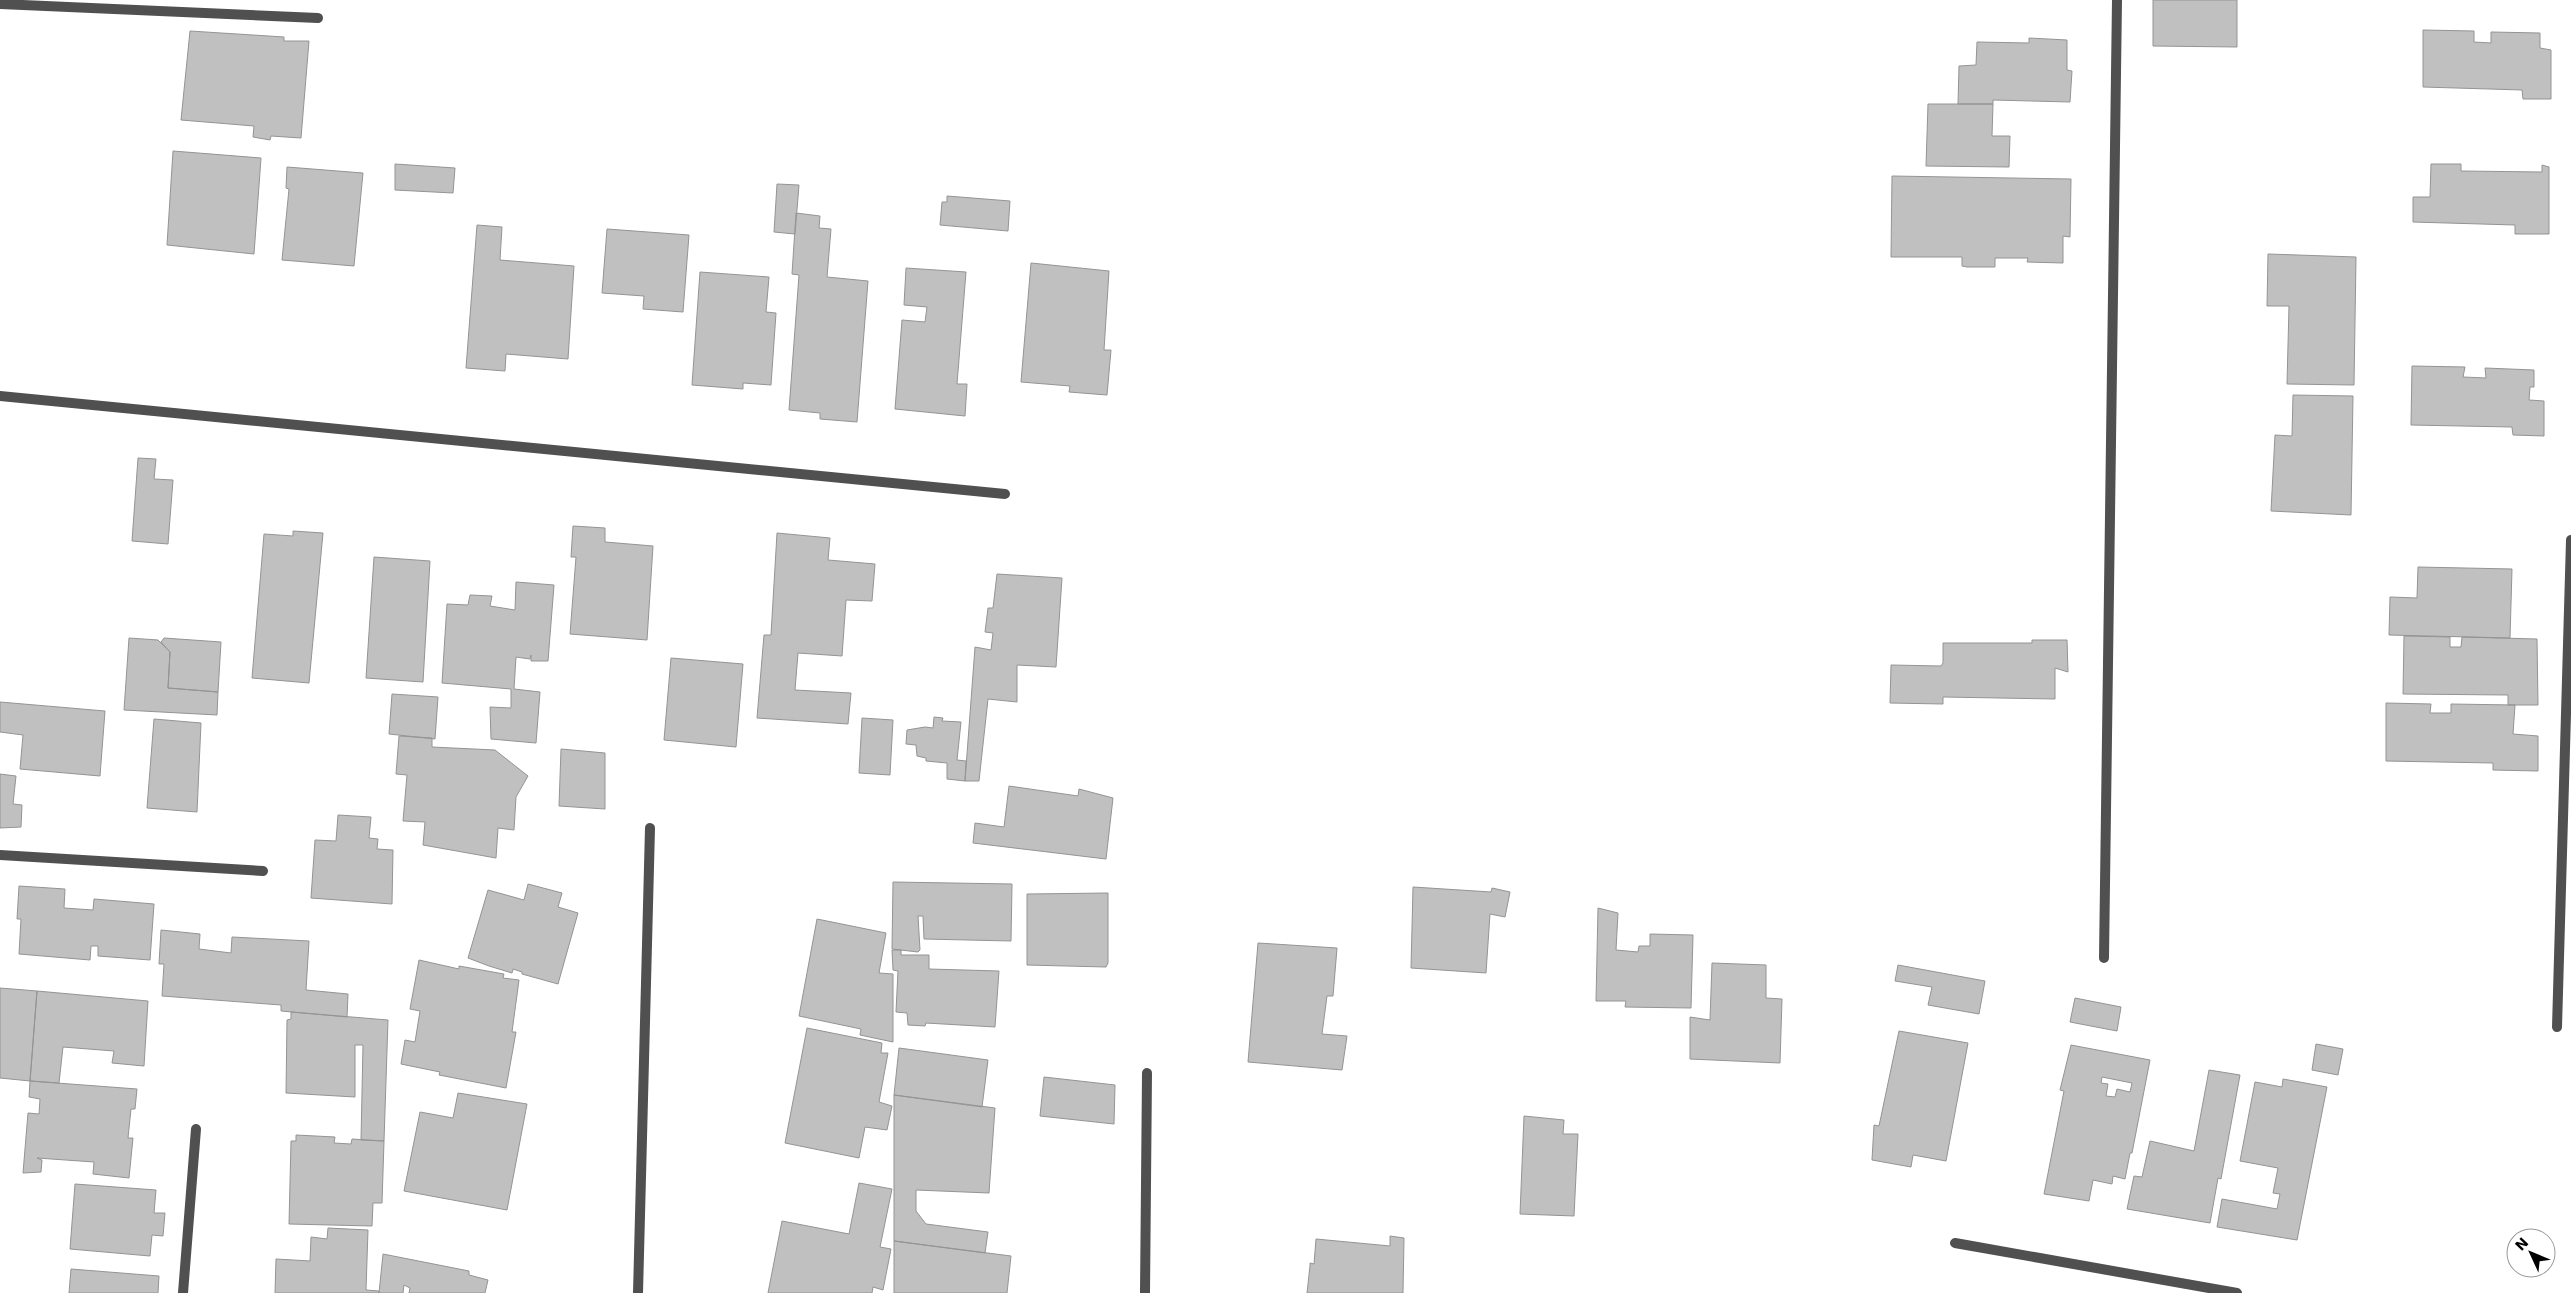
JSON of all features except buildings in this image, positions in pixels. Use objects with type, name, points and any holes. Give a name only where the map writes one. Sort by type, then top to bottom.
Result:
[{"type":"street","points":[[2104,958],[2117,0]]},
{"type":"street","points":[[0,4],[318,18]]},
{"type":"street","points":[[0,396],[1005,494]]},
{"type":"street","points":[[2557,1027],[2571,540]]},
{"type":"street","points":[[638,1293],[650,828]]},
{"type":"street","points":[[0,855],[263,871]]},
{"type":"street","points":[[1145,1293],[1147,1073]]},
{"type":"street","points":[[183,1293],[196,1129]]},
{"type":"street","points":[[1954,1243],[2237,1293]]}]
